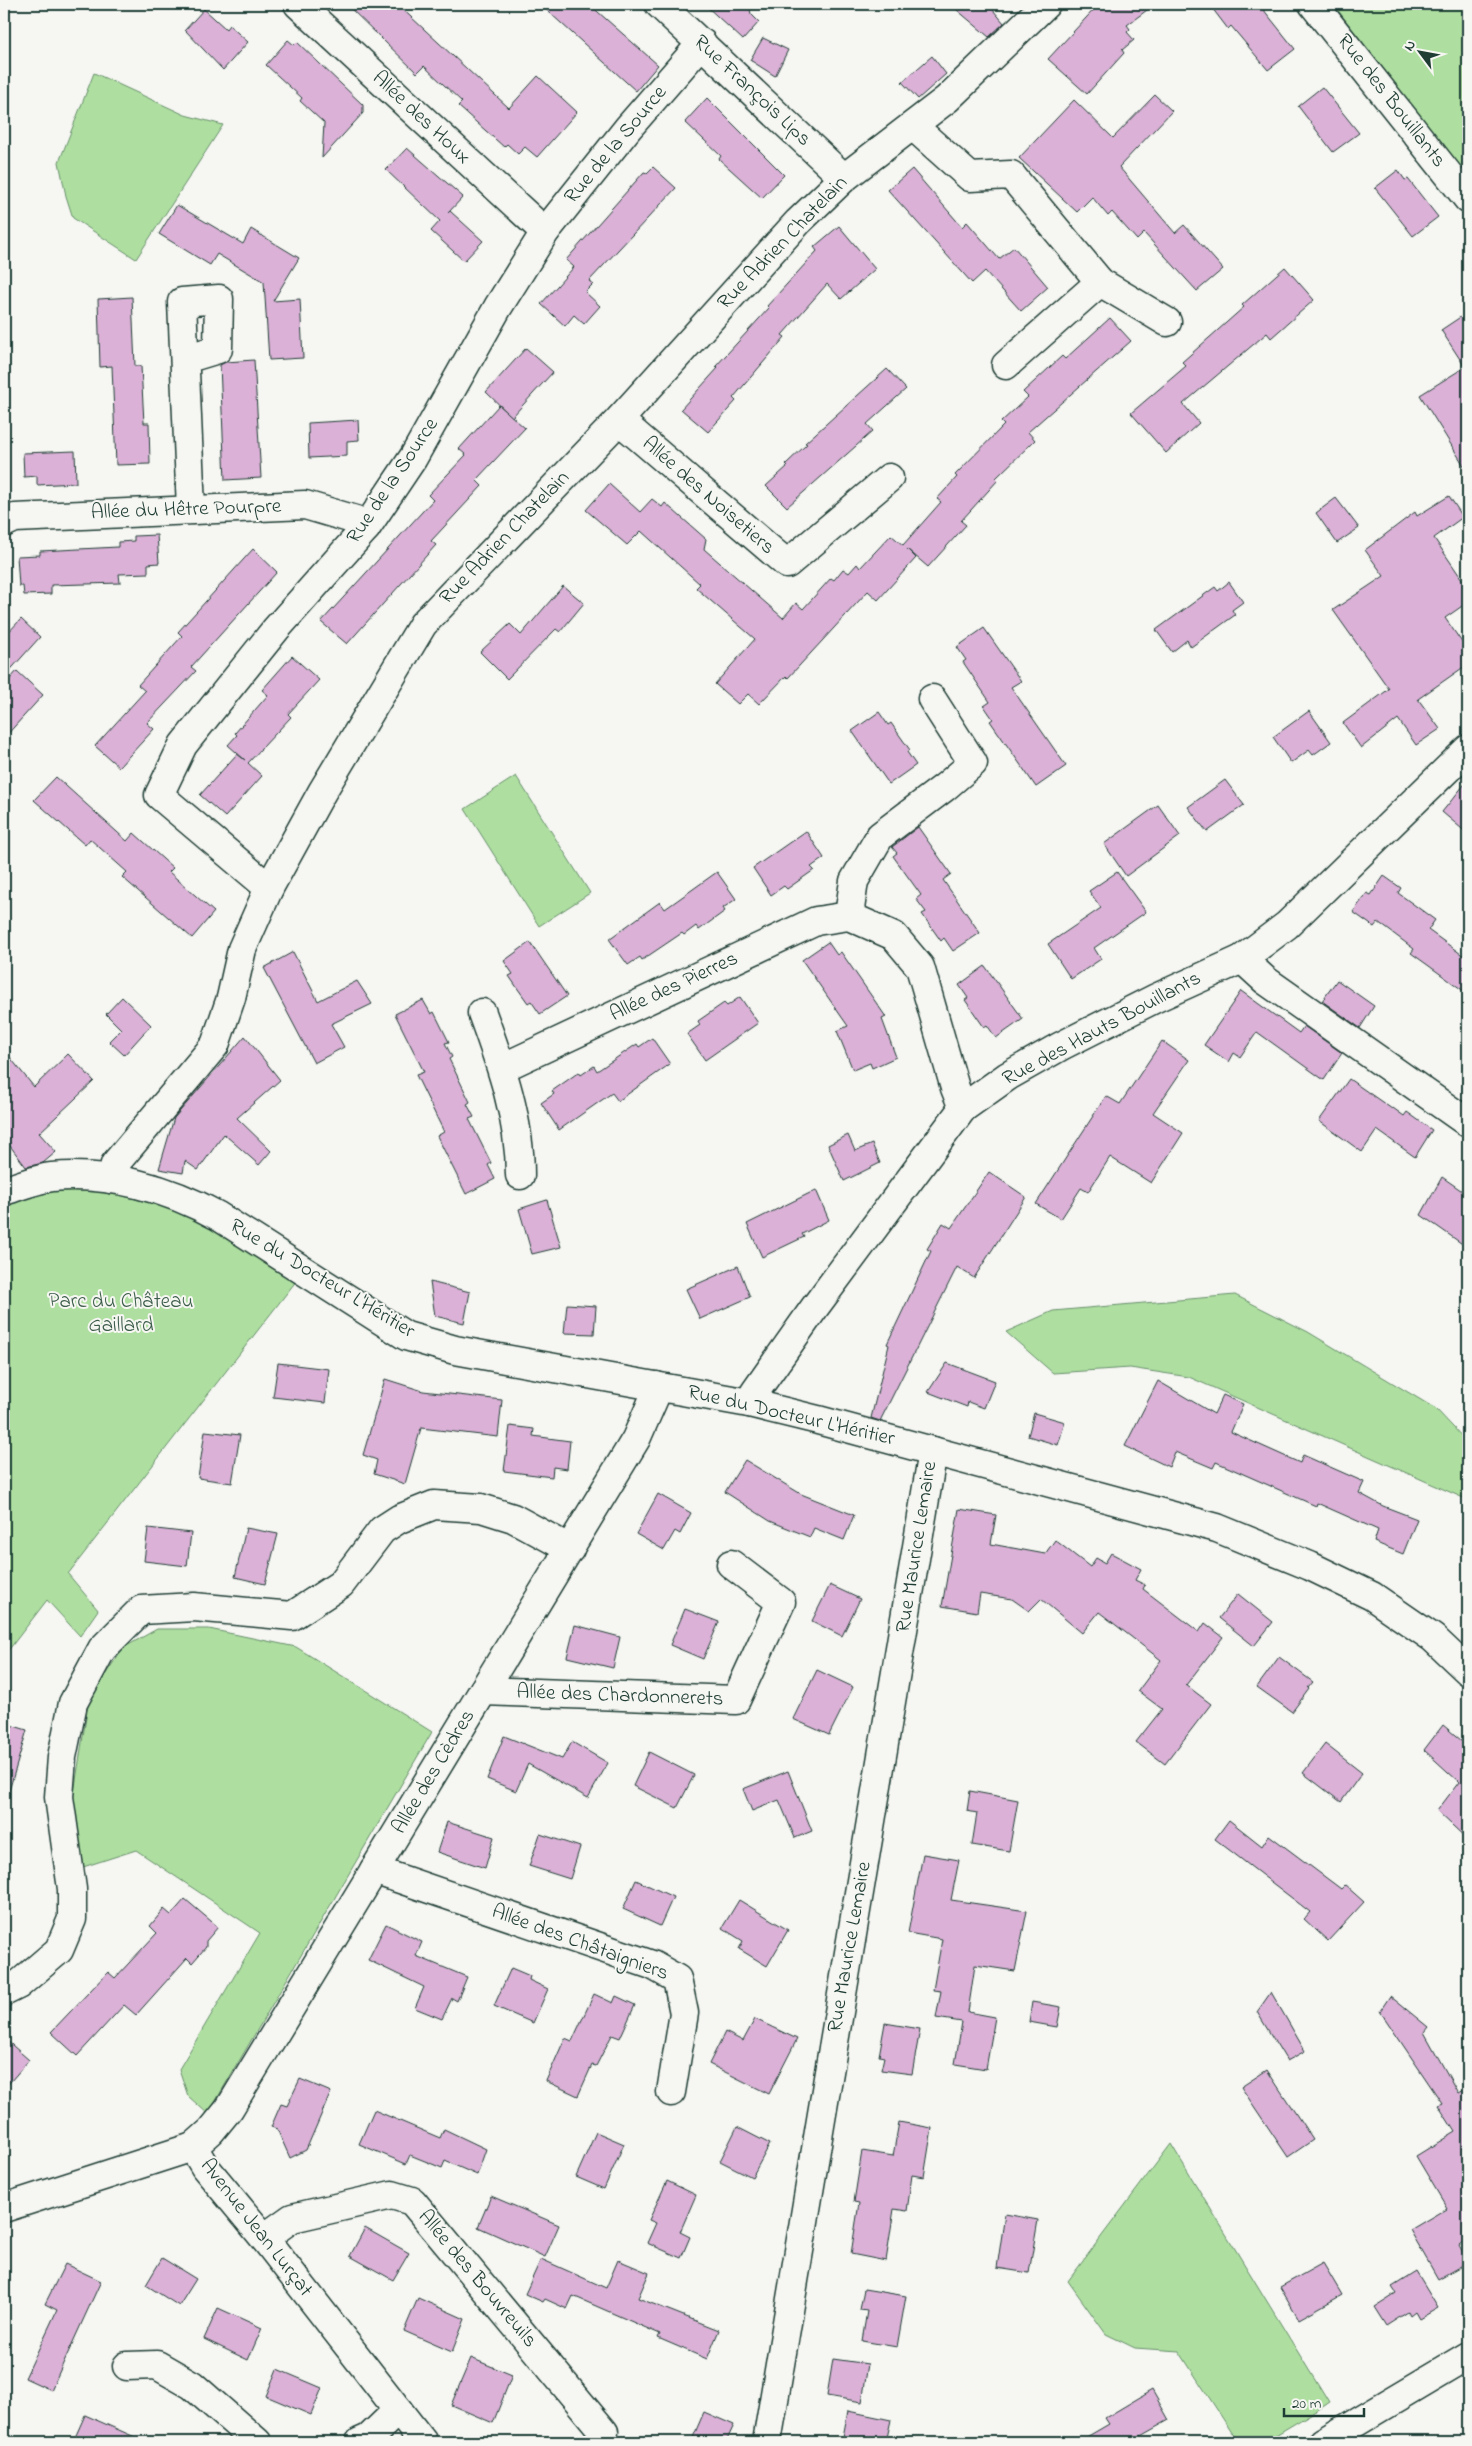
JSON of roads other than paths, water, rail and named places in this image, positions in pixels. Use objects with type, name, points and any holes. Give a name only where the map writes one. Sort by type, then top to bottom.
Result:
[{"type":"street","name":"Allée des Houx","points":[[298,4],[544,232]]},
{"type":"street","name":"Rue François Lips","points":[[659,4],[844,178]]},
{"type":"street","name":"Rue Adrien Chatelain","points":[[110,1178],[116,1164],[215,1045],[231,998],[242,949],[269,888],[322,792],[423,624],[619,420],[798,222],[844,178],[947,99],[1046,4]]},
{"type":"street","name":"Rue des Bouillants","points":[[1313,4],[1468,199]]},
{"type":"street","name":"Rue de la Source","points":[[269,888],[159,795],[183,745],[276,629],[366,528],[413,458],[498,307],[544,232],[628,128],[702,43]]},
{"type":"street","points":[[913,126],[970,177],[1012,175],[1100,282],[1166,322]]},
{"type":"street","points":[[1006,365],[1100,282]]},
{"type":"street","points":[[185,359],[191,510]]},
{"type":"street","name":"Allée des Noisetiers","points":[[619,420],[787,564],[889,478]]},
{"type":"street","name":"Allée du Hêtre Pourpre","points":[[4,523],[15,518],[305,505],[356,520],[366,528]]},
{"type":"street","points":[[932,699],[973,763],[945,787],[880,836],[854,881],[849,916],[894,936],[920,967],[955,1088],[963,1108]]},
{"type":"street","name":"Rue des Hauts Bouillants","points":[[750,1403],[755,1392],[815,1306],[963,1108],[1008,1076],[1061,1046],[1156,998],[1242,959],[1287,925],[1468,749]]},
{"type":"street","name":"Allée des Pierres","points":[[502,1068],[816,921],[849,916]]},
{"type":"street","points":[[1242,959],[1264,980],[1468,1123]]},
{"type":"street","points":[[482,1013],[502,1068],[520,1147],[520,1175]]},
{"type":"street","name":"Rue du Docteur L'Héritier","points":[[4,1191],[51,1177],[110,1178],[160,1190],[188,1199],[218,1216],[406,1336],[455,1350],[750,1403],[1217,1528],[1310,1566],[1372,1596],[1433,1638],[1468,1671]]},
{"type":"street","name":"Allée des Cèdres","points":[[193,2147],[211,2132],[229,2109],[636,1439],[654,1398],[656,1386]]},
{"type":"street","name":"Rue Maurice Lemaire","points":[[767,2442],[933,1451]]},
{"type":"street","points":[[4,1992],[18,1985],[59,1950],[72,1919],[72,1889],[59,1797],[62,1756],[73,1703],[102,1649],[141,1610],[194,1607],[292,1616],[341,1584],[382,1530],[434,1505],[482,1508],[513,1518],[570,1548]]},
{"type":"street","name":"Allée des Chardonnerets","points":[[483,1691],[736,1700],[781,1602],[731,1564]]},
{"type":"street","name":"Allée des Châtaigniers","points":[[374,1870],[652,1965],[677,1979],[684,2013],[671,2092]]},
{"type":"street","name":"Avenue Jean Lurçat","points":[[4,2208],[193,2147],[205,2167],[264,2238],[424,2442]]},
{"type":"street","name":"Allée des Bouvreuils","points":[[264,2238],[292,2218],[392,2195],[412,2201],[604,2432]]},
{"type":"street","points":[[1323,2442],[1468,2356]]},
{"type":"street","points":[[127,2366],[157,2365],[192,2385],[257,2442]]},
{"type":"street","points":[[360,2442],[369,2438],[398,2410]]},
{"type":"park label","name":"Parc du Château Gaillard","points":[[121,1314]]}]
